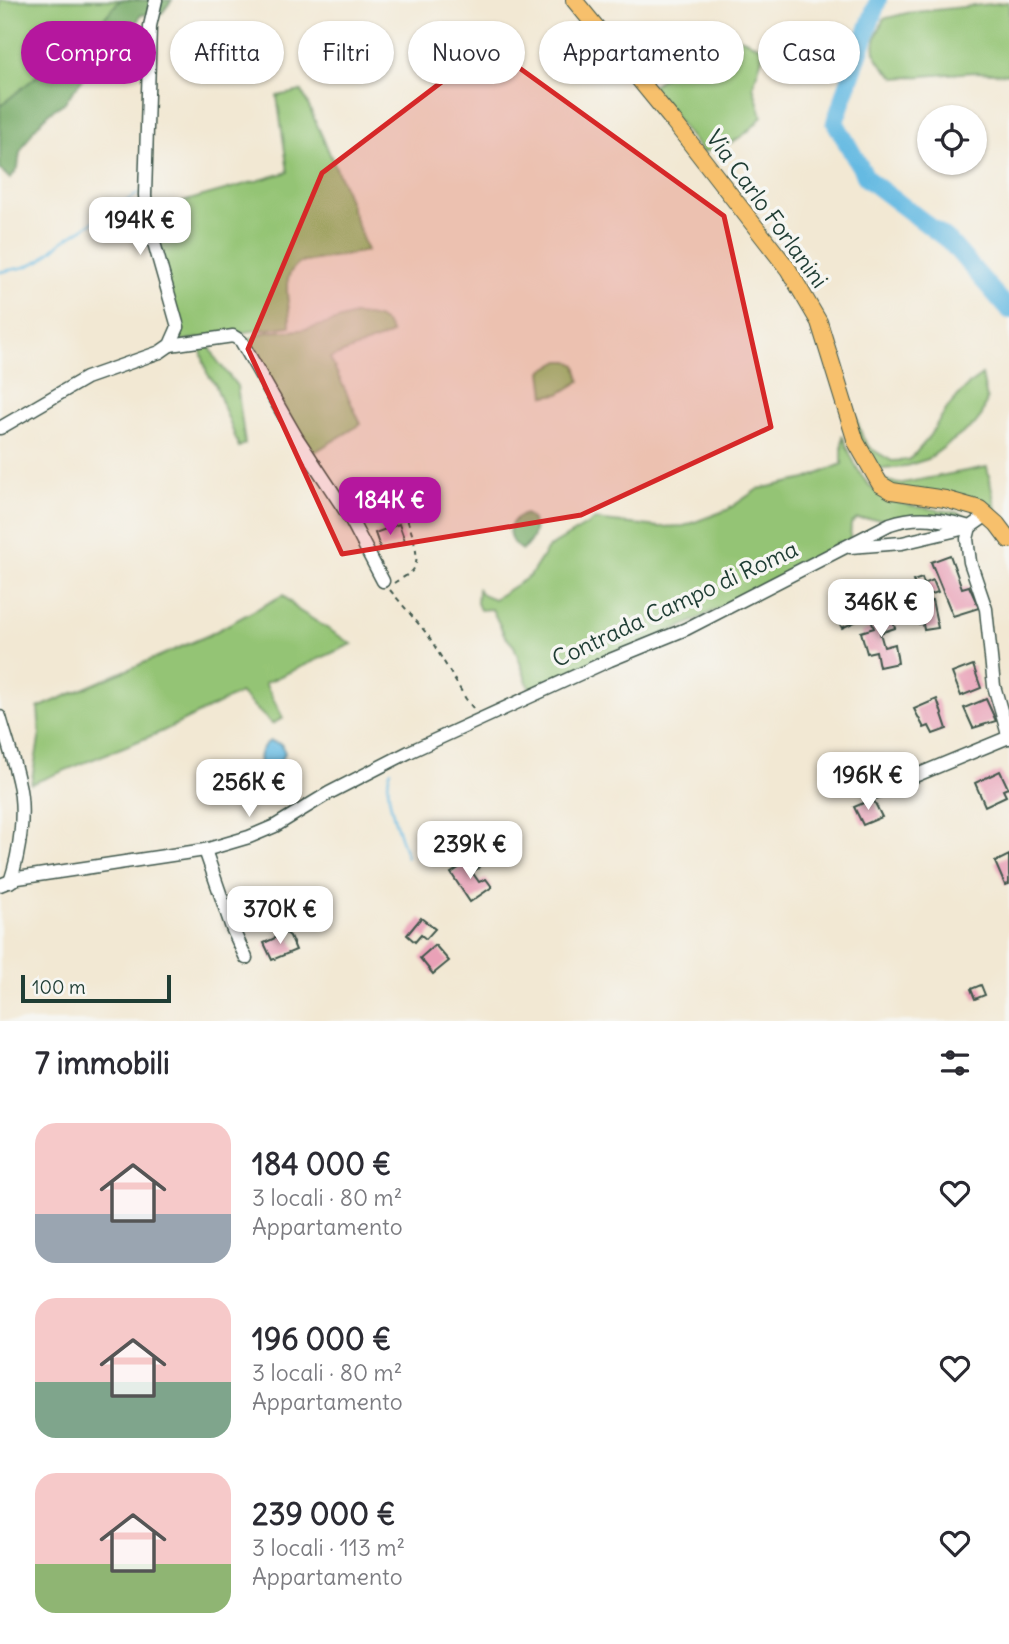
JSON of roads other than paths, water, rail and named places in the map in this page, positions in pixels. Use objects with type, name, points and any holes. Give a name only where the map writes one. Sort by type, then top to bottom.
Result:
[{"type":"main road","name":"Via Carlo Forlanini","points":[[573,0],[674,122],[788,269],[819,322],[856,442],[880,484],[892,491],[967,504],[987,515]]},
{"type":"main road","points":[[987,515],[1009,540]]},
{"type":"street","points":[[156,0],[150,26],[145,195],[147,218],[178,327],[170,345]]},
{"type":"street","points":[[0,428],[86,379],[160,352],[170,345],[233,336],[242,341],[297,438],[350,518],[383,581]]},
{"type":"street","points":[[845,547],[902,543],[970,527],[987,515]]},
{"type":"street","name":"Contrada Campo di Roma","points":[[5,883],[18,878],[205,850],[249,837],[275,826],[329,793],[405,754],[610,660],[686,629],[890,524],[916,517],[970,527]]},
{"type":"street","points":[[876,792],[1009,737],[994,686],[986,609],[970,562],[967,539],[970,527]]},
{"type":"street","points":[[0,717],[19,782],[22,813],[15,868],[5,883]]},
{"type":"street","points":[[205,850],[232,928],[247,958]]},
{"type":"water","points":[[270,741],[281,744],[285,753],[278,764],[265,768],[261,766],[260,755]]},
{"type":"waterway","points":[[878,0],[835,122],[867,179],[949,241],[1009,310]]},
{"type":"waterway","points":[[0,272],[25,267],[41,260],[63,241],[139,193]]},
{"type":"waterway","points":[[391,770],[388,789],[390,800],[407,857]]}]
